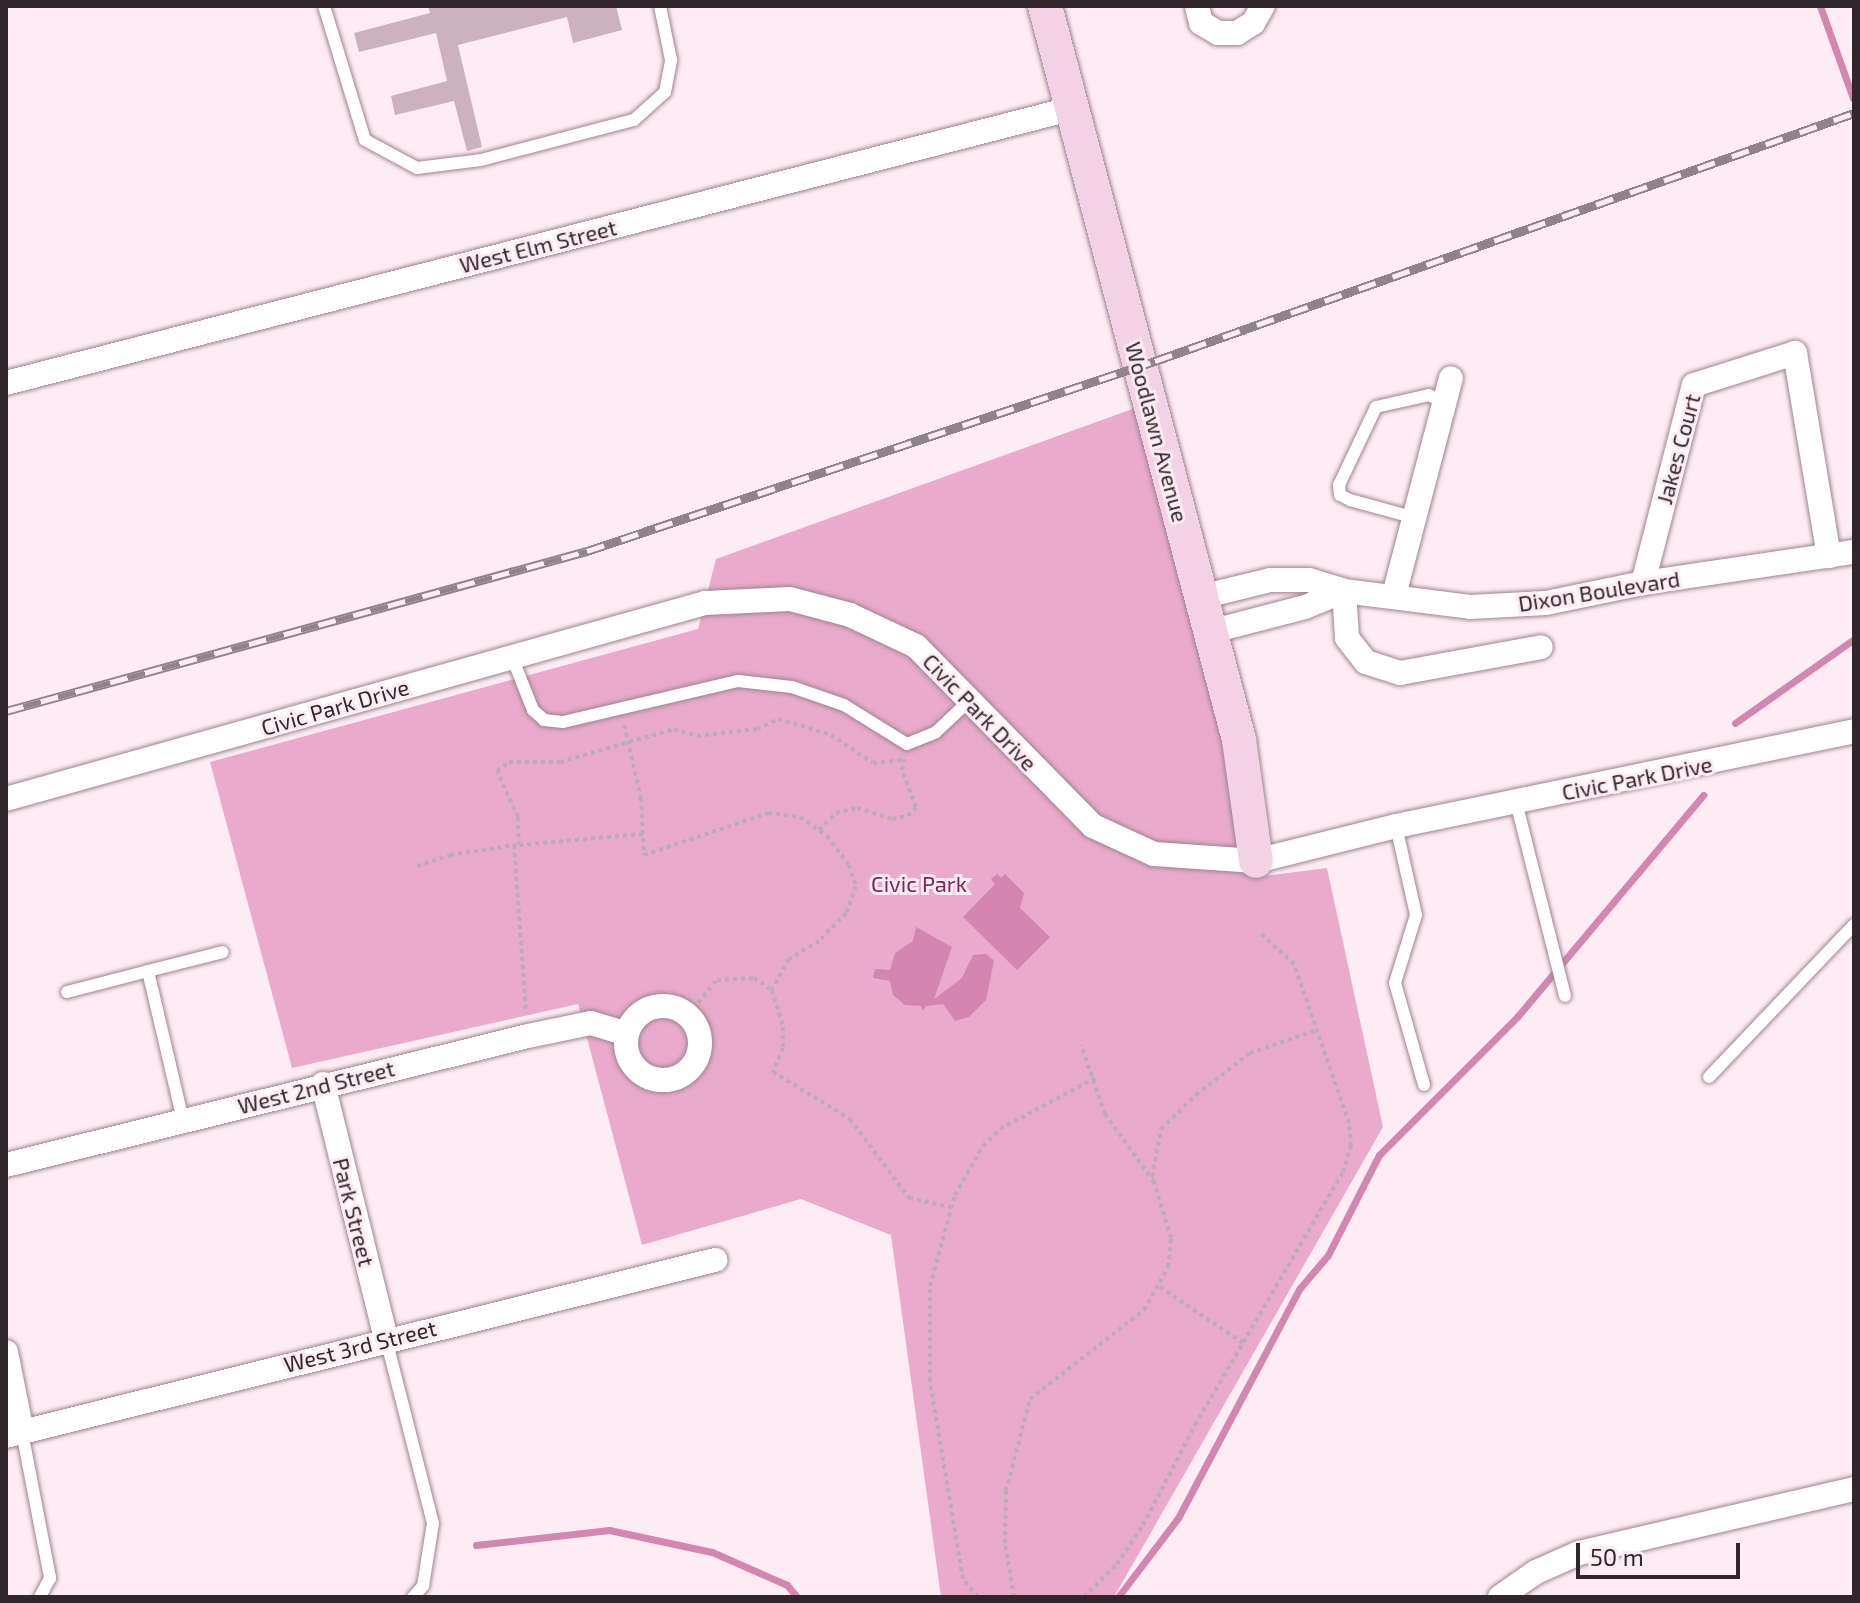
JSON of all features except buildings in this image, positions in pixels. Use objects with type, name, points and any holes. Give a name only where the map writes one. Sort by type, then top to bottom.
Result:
[{"type":"street","name":"Woodlawn Avenue","points":[[1045,6],[1239,740],[1256,861]]},
{"type":"street","points":[[1197,6],[1201,23],[1218,33],[1237,33],[1253,23],[1263,6]]},
{"type":"street","name":"West Elm Street","points":[[6,383],[1070,109]]},
{"type":"street","name":"Jakes Court","points":[[1643,583],[1694,385],[1795,353],[1829,556]]},
{"type":"street","points":[[1394,595],[1412,517],[1451,378]]},
{"type":"street","name":"Dixon Boulevard","points":[[1201,597],[1270,580],[1309,580],[1344,591],[1470,607],[1546,603],[1643,583],[1854,552]]},
{"type":"street","points":[[1344,591],[1347,638],[1366,662],[1400,673],[1541,647]]},
{"type":"street","name":"Dixon Boulevard","points":[[1209,632],[1305,607],[1344,591]]},
{"type":"street","name":"Civic Park Drive","points":[[6,799],[705,603],[790,599],[850,615],[916,646],[1093,826],[1154,854],[1256,861],[1396,826],[1854,731]]},
{"type":"street","points":[[665,1005],[688,1015],[696,1026],[699,1051],[694,1062],[675,1077],[653,1078],[634,1066],[626,1034],[640,1013],[665,1005]]},
{"type":"street","name":"West 2nd Street","points":[[6,1165],[323,1084],[528,1036],[591,1023],[626,1034]]},
{"type":"street","name":"Park Street","points":[[323,1084],[386,1339]]},
{"type":"street","name":"West 3rd Street","points":[[14,1434],[386,1339],[715,1260]]},
{"type":"street","points":[[6,1352],[14,1434]]},
{"type":"street","points":[[1500,1597],[1536,1572],[1579,1553],[1854,1489]]},
{"type":"lane","points":[[324,6],[365,140],[417,168],[481,160],[634,120],[665,92],[671,60],[660,6]]},
{"type":"lane","points":[[1412,517],[1350,500],[1340,495],[1339,485],[1376,407],[1429,395],[1444,403]]},
{"type":"lane","points":[[512,657],[524,693],[544,720],[563,722],[738,681],[792,687],[844,705],[907,744],[936,732],[971,699]]},
{"type":"lane","points":[[1516,802],[1565,996]]},
{"type":"lane","points":[[1396,826],[1416,915],[1395,983],[1424,1085]]},
{"type":"lane","points":[[1709,1077],[1854,925]]},
{"type":"lane","points":[[67,992],[223,952]]},
{"type":"lane","points":[[148,971],[183,1120]]},
{"type":"lane","points":[[386,1339],[433,1523],[423,1586],[413,1597]]},
{"type":"lane","points":[[14,1434],[50,1578],[40,1597]]},
{"type":"path","points":[[619,707],[641,798],[644,855],[768,813],[800,817],[819,830],[849,865],[856,886],[846,913],[819,941],[789,959],[772,990]]},
{"type":"path","points":[[528,1036],[516,845],[518,817],[497,771],[509,762],[560,762],[674,729],[697,736],[757,729],[778,719],[831,735],[873,763],[904,760]]},
{"type":"path","points":[[819,830],[836,813],[857,808],[892,819],[908,816],[916,807],[904,760],[907,744]]},
{"type":"path","points":[[417,866],[450,855],[516,845],[643,834]]},
{"type":"path","points":[[1084,1597],[1117,1564],[1143,1525],[1243,1343],[1343,1172],[1351,1146],[1349,1123],[1294,964],[1260,933]]},
{"type":"path","points":[[688,1015],[717,980],[754,978],[772,990],[783,1027],[783,1048],[773,1072],[850,1119],[909,1198],[951,1207]]},
{"type":"path","points":[[1151,1178],[1161,1129],[1196,1095],[1250,1053],[1317,1030]]},
{"type":"path","points":[[1014,1597],[1005,1543],[1006,1491],[1030,1399],[1144,1310],[1160,1287],[1171,1238],[1151,1178],[1105,1114],[1095,1094],[1095,1078],[1081,1045]]},
{"type":"path","points":[[978,1597],[963,1579],[930,1381],[930,1286],[951,1207],[983,1146],[1000,1129],[1095,1078]]},
{"type":"path","points":[[1160,1287],[1243,1343]]},
{"type":"green space","name":"Civic Park","points":[[1149,403],[1257,877],[1327,868],[1383,1127],[1114,1597],[941,1597],[891,1235],[801,1199],[642,1245],[578,1004],[292,1068],[210,762],[698,629],[716,559]]},
{"type":"shaded area","points":[[997,874],[1001,878],[1005,874],[1024,893],[1020,908],[1050,937],[1017,970],[963,917],[995,884],[991,879]]},
{"type":"shaded area","points":[[916,927],[952,947],[934,999],[962,978],[973,955],[986,954],[994,961],[986,1000],[969,1017],[955,1021],[943,1004],[926,1006],[923,1011],[921,1006],[905,1005],[893,995],[890,981],[873,978],[875,969],[890,970],[895,953],[913,941]]},
{"type":"waterway","points":[[1820,6],[1853,98]]},
{"type":"waterway","points":[[1735,723],[1854,639]]},
{"type":"waterway","points":[[1118,1597],[1178,1518],[1300,1288],[1328,1255],[1379,1155],[1517,1017],[1703,795]]},
{"type":"waterway","points":[[476,1545],[609,1530],[712,1552],[787,1585],[797,1597]]},
{"type":"railway","points":[[6,711],[587,551],[1155,361],[1854,113]]}]
